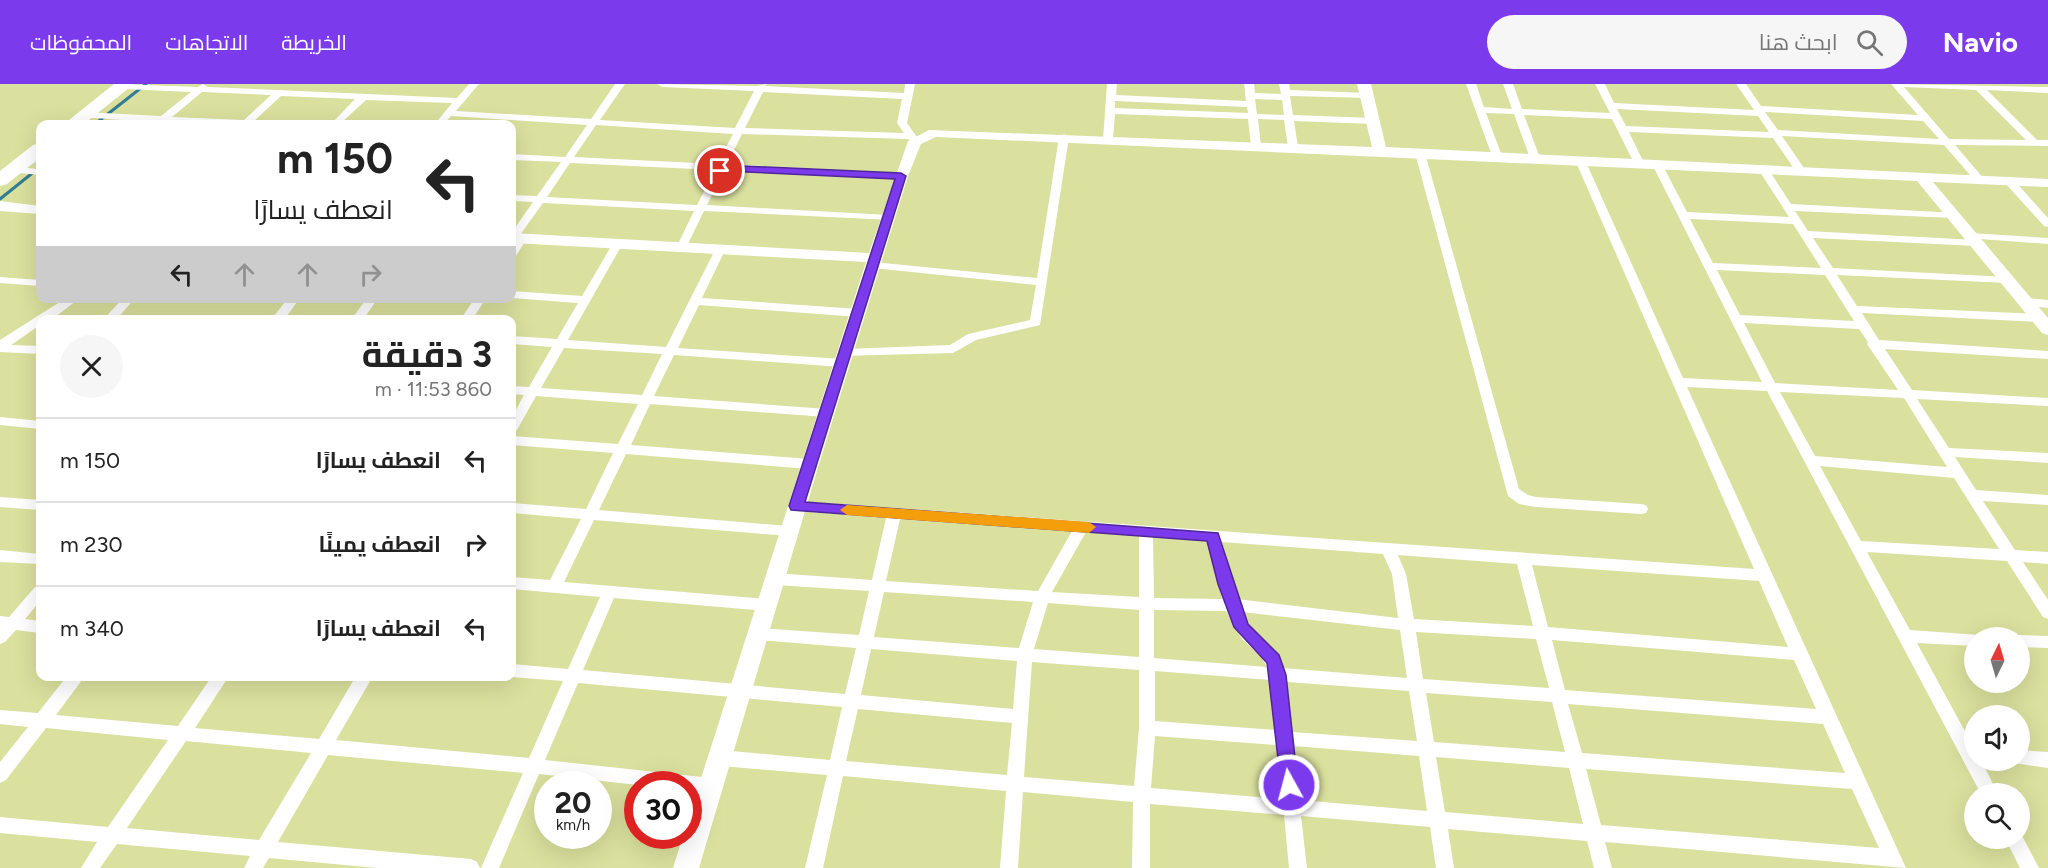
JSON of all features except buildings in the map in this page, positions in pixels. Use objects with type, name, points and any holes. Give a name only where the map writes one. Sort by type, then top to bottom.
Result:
[{"type":"highway","points":[[78,120],[124,85]]},
{"type":"highway","points":[[7,175],[36,152]]},
{"type":"street","points":[[331,95],[342,84]]},
{"type":"street","points":[[443,120],[474,84]]},
{"type":"street","points":[[516,240],[539,200],[620,84]]},
{"type":"street","points":[[662,84],[760,86],[907,96]]},
{"type":"street","points":[[910,84],[902,123],[913,139]]},
{"type":"street","points":[[1108,139],[1112,84]]},
{"type":"street","points":[[1249,84],[1256,146]]},
{"type":"street","points":[[1471,84],[1497,156]]},
{"type":"street","points":[[1508,84],[1535,158]]},
{"type":"street","points":[[1600,84],[1640,163]]},
{"type":"street","points":[[1742,84],[1801,171]]},
{"type":"street","points":[[1897,84],[2048,90]]},
{"type":"street","points":[[1897,84],[1980,180]]},
{"type":"street","points":[[124,85],[204,87],[279,93],[459,101]]},
{"type":"street","points":[[682,246],[760,86]]},
{"type":"street","points":[[163,120],[204,87]]},
{"type":"street","points":[[1979,87],[2035,143]]},
{"type":"street","points":[[1111,98],[1250,100],[1285,92],[1366,90],[1380,151]]},
{"type":"street","points":[[1285,92],[1293,147]]},
{"type":"street","points":[[249,120],[279,93]]},
{"type":"street","points":[[339,120],[363,97]]},
{"type":"street","points":[[1610,106],[1926,118]]},
{"type":"street","points":[[1480,110],[1616,116]]},
{"type":"street","points":[[1110,111],[1373,121]]},
{"type":"street","points":[[448,114],[913,139],[934,134],[1064,137],[2048,183]]},
{"type":"street","points":[[1621,129],[2048,144]]},
{"type":"street","points":[[516,340],[844,358],[953,349],[972,337],[1030,325],[1038,317],[1064,137]]},
{"type":"street","points":[[686,868],[809,464],[913,139]]},
{"type":"street","points":[[1420,153],[1513,492],[1524,500],[1536,502],[1641,509]]},
{"type":"street","points":[[516,157],[901,176]]},
{"type":"street","points":[[1580,160],[1799,654],[1895,863]]},
{"type":"street","points":[[1657,164],[1771,387],[1964,741]]},
{"type":"street","points":[[1763,169],[1873,344],[2048,613]]},
{"type":"street","points":[[7,175],[36,172]]},
{"type":"street","points":[[1921,177],[2043,324]]},
{"type":"street","points":[[2009,181],[2048,224]]},
{"type":"street","points":[[516,198],[888,218]]},
{"type":"street","points":[[0,206],[36,210]]},
{"type":"street","points":[[1787,207],[1953,215]]},
{"type":"street","points":[[1684,215],[1795,221]]},
{"type":"street","points":[[1804,234],[2048,241]]},
{"type":"street","points":[[516,242],[618,243],[721,248],[874,262],[1042,282]]},
{"type":"street","points":[[516,420],[618,243]]},
{"type":"street","points":[[555,585],[721,248]]},
{"type":"street","points":[[1709,266],[2007,280]]},
{"type":"street","points":[[0,280],[36,283]]},
{"type":"street","points":[[516,294],[585,300]]},
{"type":"street","points":[[695,301],[858,313]]},
{"type":"street","points":[[2025,302],[2048,304]]},
{"type":"street","points":[[49,315],[67,303]]},
{"type":"street","points":[[114,315],[125,303]]},
{"type":"street","points":[[281,315],[292,303]]},
{"type":"street","points":[[1851,309],[2043,324]]},
{"type":"street","points":[[1736,319],[1862,326]]},
{"type":"street","points":[[0,347],[36,323]]},
{"type":"street","points":[[1873,344],[2048,355]]},
{"type":"street","points":[[0,347],[36,350]]},
{"type":"street","points":[[1680,382],[2048,402]]},
{"type":"street","points":[[516,390],[826,413]]},
{"type":"street","points":[[0,422],[36,423]]},
{"type":"street","points":[[516,440],[809,464]]},
{"type":"street","points":[[1943,452],[2048,458]]},
{"type":"street","points":[[1811,460],[1957,473]]},
{"type":"street","points":[[1971,495],[2048,500]]},
{"type":"street","points":[[0,502],[36,505]]},
{"type":"street","points":[[796,506],[1765,576]]},
{"type":"street","points":[[516,508],[789,531]]},
{"type":"street","points":[[814,868],[894,513]]},
{"type":"street","points":[[1010,868],[1025,653],[1043,595],[1082,527]]},
{"type":"street","points":[[1141,868],[1148,663],[1146,531]]},
{"type":"street","points":[[1213,536],[1233,605],[1242,627],[1258,645],[1269,652],[1278,675],[1298,868]]},
{"type":"street","points":[[1858,546],[2048,558]]},
{"type":"street","points":[[1388,549],[1399,574],[1445,868]]},
{"type":"street","points":[[0,556],[36,559]]},
{"type":"street","points":[[1523,559],[1603,868]]},
{"type":"street","points":[[775,579],[1043,595],[1146,604],[1233,605],[1408,626],[1799,654]]},
{"type":"street","points":[[516,583],[766,605]]},
{"type":"street","points":[[490,868],[610,590]]},
{"type":"street","points":[[0,638],[6,623],[36,595]]},
{"type":"street","points":[[6,623],[36,627]]},
{"type":"street","points":[[758,634],[1829,717]]},
{"type":"street","points":[[1906,636],[1964,639]]},
{"type":"street","points":[[2030,641],[2048,642]]},
{"type":"street","points":[[516,670],[1020,717]]},
{"type":"street","points":[[0,776],[73,681]]},
{"type":"street","points":[[90,868],[218,681]]},
{"type":"street","points":[[253,868],[362,681]]},
{"type":"street","points":[[0,717],[534,766],[711,786]]},
{"type":"street","points":[[1147,728],[1858,782]]},
{"type":"street","points":[[720,758],[1436,819],[1895,863]]},
{"type":"street","points":[[2030,759],[2048,760]]},
{"type":"street","points":[[0,825],[471,868]]},
{"type":"street","points":[[2020,849],[2030,868]]},
{"type":"waterway","points":[[100,120],[146,84]]},
{"type":"waterway","points":[[0,199],[36,170]]},
{"type":"slow traffic","points":[[847,510],[1089,527]]},
{"type":"route","points":[[720,171],[721,168],[901,176],[796,506],[1213,536],[1226,584],[1242,627],[1258,645],[1269,652],[1274,660],[1278,675],[1289,785]]}]
